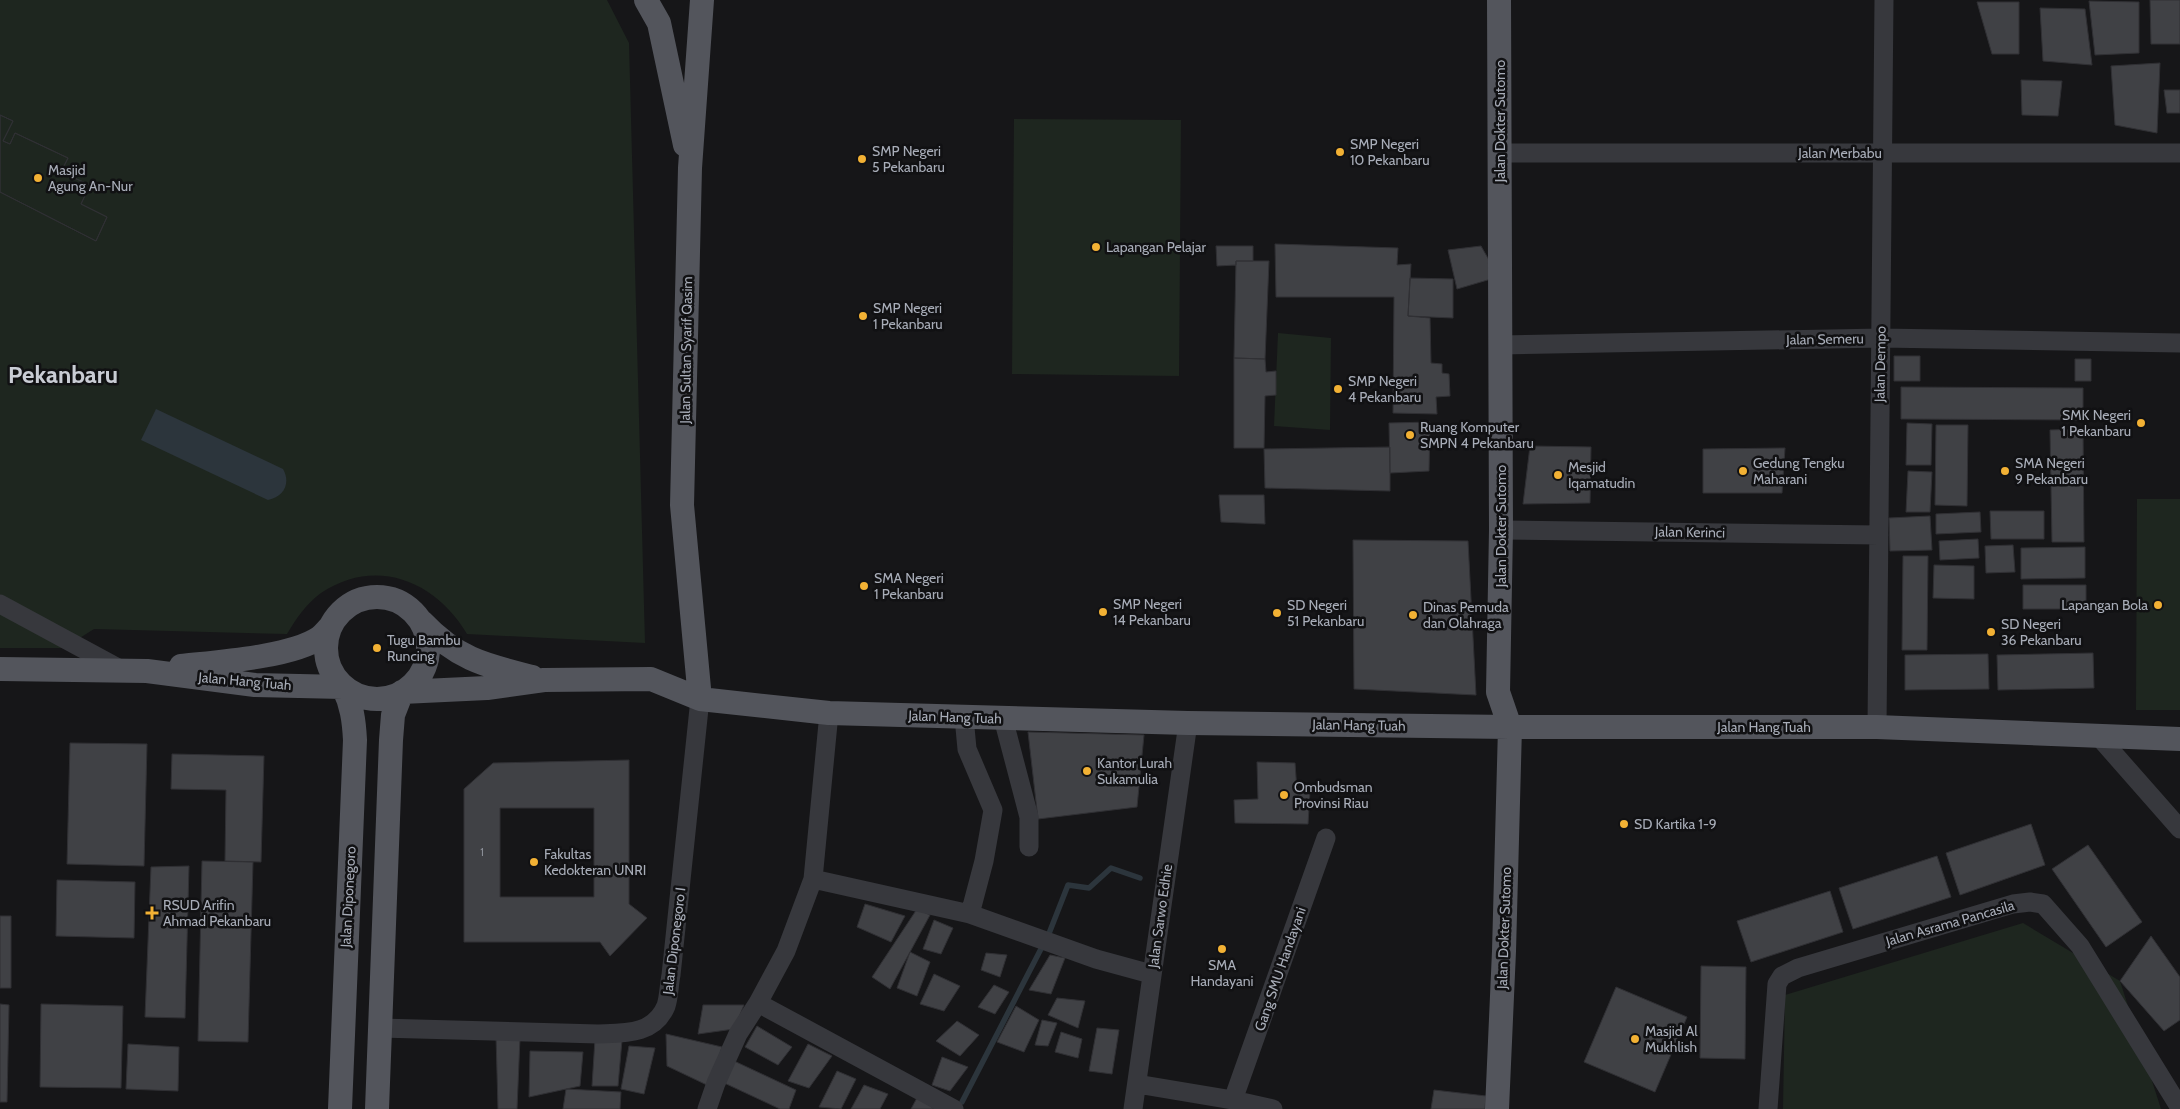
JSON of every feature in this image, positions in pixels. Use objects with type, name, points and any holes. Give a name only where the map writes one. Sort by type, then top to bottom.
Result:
[{"type":"main road","points":[[646,0],[659,23],[690,168]]},
{"type":"main road","name":"Jalan Sultan Syarif Qasim","points":[[700,700],[682,505],[690,168],[702,0]]},
{"type":"main road","name":"Jalan Dokter Sutomo","points":[[1497,1109],[1504,951],[1510,727],[1498,692],[1502,530],[1499,0]]},
{"type":"main road","points":[[370,598],[392,600],[411,611],[419,619],[427,640],[426,662],[415,682],[402,692],[389,698],[374,699],[359,696],[343,687],[328,664],[326,649],[330,627],[339,614],[349,605],[370,598]]},
{"type":"main road","name":"Jalan Hang Tuah","points":[[419,619],[436,638],[454,652],[484,665],[544,680]]},
{"type":"main road","name":"Jalan Hang Tuah","points":[[0,668],[147,670],[247,658],[301,646],[319,638],[330,627]]},
{"type":"main road","name":"Jalan Hang Tuah","points":[[147,670],[256,685],[343,687]]},
{"type":"main road","name":"Jalan Hang Tuah","points":[[402,692],[487,688],[544,680],[651,679],[700,700],[829,713],[1188,723],[1510,727],[1877,727],[2100,738],[2180,739]]},
{"type":"main road","name":"Jalan Diponegoro","points":[[340,1109],[355,740],[350,700],[343,687]]},
{"type":"main road","points":[[377,1109],[391,740],[393,715],[402,692]]},
{"type":"street","name":"Jalan Dempo","points":[[1877,727],[1884,0]]},
{"type":"street","name":"Jalan Merbabu","points":[[1500,153],[2180,153]]},
{"type":"street","name":"Jalan Semeru","points":[[1501,345],[1881,338],[2180,343]]},
{"type":"street","name":"Jalan Kerinci","points":[[1502,530],[1879,535]]},
{"type":"street","points":[[0,604],[122,670]]},
{"type":"street","name":"Jalan Diponegoro I","points":[[380,1028],[598,1034],[633,1032],[651,1026],[666,1007],[671,976],[700,700]]},
{"type":"street","points":[[707,1109],[716,1083],[738,1034],[758,1003],[786,951],[813,879],[829,713]]},
{"type":"street","points":[[964,717],[967,749],[993,810],[984,861],[970,914]]},
{"type":"street","points":[[1003,718],[1029,817],[1029,847]]},
{"type":"street","name":"Jalan Sarwo Edhie","points":[[1133,1109],[1188,723]]},
{"type":"street","points":[[2100,738],[2180,829]]},
{"type":"street","name":"Gang SMU Handayani","points":[[1233,1100],[1326,838]]},
{"type":"street","points":[[813,879],[970,914],[1096,959],[1151,974]]},
{"type":"street","name":"Jalan Asrama Pancasila","points":[[1768,1109],[1777,984],[1782,976],[1798,968],[2013,904],[2030,902],[2043,904],[2080,946],[2180,1108]]},
{"type":"street","points":[[758,1003],[948,1108]]},
{"type":"street","points":[[1137,1084],[1233,1100],[1273,1109]]},
{"type":"shaded area","points":[[0,0],[607,0],[629,43],[645,643],[467,634],[439,600],[422,588],[403,580],[383,576],[363,576],[342,582],[321,593],[302,612],[287,634],[94,629],[64,648],[0,648]]},
{"type":"shaded area","name":"Lapangan Pelajar","points":[[1014,119],[1181,120],[1179,376],[1012,374]]},
{"type":"shaded area","points":[[1278,333],[1331,338],[1330,430],[1274,426]]},
{"type":"shaded area","points":[[156,409],[283,469],[286,484],[282,493],[268,500],[141,440]]},
{"type":"shaded area","name":"Lapangan Bola","points":[[2137,499],[2180,499],[2180,710],[2136,710]]},
{"type":"shaded area","points":[[2023,923],[2120,981],[2161,1109],[1783,1109],[1785,995]]},
{"type":"building","points":[[2150,0],[2180,0],[2180,44],[2151,44]]},
{"type":"building","points":[[2089,1],[2139,2],[2139,53],[2095,55]]},
{"type":"building","points":[[1977,2],[2019,2],[2019,54],[1992,54]]},
{"type":"building","points":[[2040,8],[2085,9],[2092,65],[2043,61]]},
{"type":"building","points":[[2160,63],[2157,133],[2115,125],[2111,66]]},
{"type":"building","points":[[2021,80],[2062,81],[2058,116],[2022,115]]},
{"type":"building","points":[[2164,90],[2180,90],[2180,113],[2167,113]]},
{"type":"building","name":"Masjid Agung An-Nur","points":[[0,115],[13,121],[3,141],[10,144],[15,133],[68,158],[61,172],[90,185],[81,204],[107,217],[96,241],[0,192]]},
{"type":"building","name":"Masjid Agung An-Nur","points":[[0,115],[13,121],[3,141],[10,144],[15,133],[68,158],[61,172],[90,185],[81,204],[107,217],[96,241],[0,192]]},
{"type":"building","points":[[1275,244],[1398,248],[1397,265],[1411,264],[1408,316],[1430,318],[1431,363],[1442,364],[1442,373],[1449,374],[1450,396],[1436,397],[1437,414],[1393,413],[1394,297],[1276,297]]},
{"type":"building","points":[[1216,246],[1253,246],[1253,261],[1236,261],[1236,265],[1217,266]]},
{"type":"building","points":[[1481,246],[1489,260],[1491,279],[1457,289],[1448,250]]},
{"type":"building","points":[[1236,261],[1269,261],[1265,359],[1234,358]]},
{"type":"building","points":[[1410,278],[1453,279],[1453,318],[1408,316]]},
{"type":"building","points":[[1894,356],[1920,356],[1920,381],[1894,381]]},
{"type":"building","points":[[1234,358],[1265,359],[1266,372],[1276,371],[1276,395],[1265,396],[1264,448],[1234,448]]},
{"type":"building","points":[[2075,359],[2091,359],[2091,381],[2075,381]]},
{"type":"building","points":[[1901,387],[2083,388],[2083,420],[1901,419]]},
{"type":"building","name":"Ruang Komputer SMPN 4 Pekanbaru","points":[[1430,422],[1429,471],[1390,473],[1389,423]]},
{"type":"building","points":[[1907,423],[1932,424],[1931,465],[1906,465]]},
{"type":"building","points":[[1936,425],[1968,425],[1967,506],[1935,505]]},
{"type":"building","points":[[2083,429],[2084,542],[2052,542],[2050,430]]},
{"type":"building","name":"Mesjid Iqamatudin","points":[[1530,446],[1591,447],[1590,503],[1523,504]]},
{"type":"building","points":[[1390,447],[1390,491],[1265,488],[1264,449]]},
{"type":"building","name":"Gedung Tengku Maharani","points":[[1785,448],[1782,493],[1703,493],[1703,449]]},
{"type":"building","points":[[1908,471],[1932,472],[1930,512],[1906,512]]},
{"type":"building","points":[[1219,495],[1264,495],[1265,524],[1221,522]]},
{"type":"building","points":[[1990,511],[2044,511],[2044,539],[1991,539]]},
{"type":"building","points":[[1980,512],[1981,532],[1936,534],[1936,514]]},
{"type":"building","points":[[1930,516],[1932,550],[1890,551],[1889,518]]},
{"type":"building","points":[[1978,539],[1979,558],[1940,560],[1939,541]]},
{"type":"building","name":"Dinas Pemuda dan Olahraga","points":[[1353,540],[1468,541],[1476,695],[1354,689]]},
{"type":"building","points":[[2013,545],[2015,572],[1986,573],[1985,546]]},
{"type":"building","points":[[2085,547],[2085,578],[2021,579],[2021,548]]},
{"type":"building","points":[[1903,556],[1928,556],[1927,650],[1902,650]]},
{"type":"building","points":[[1934,565],[1974,566],[1974,599],[1933,598]]},
{"type":"building","points":[[2023,585],[2086,585],[2086,609],[2023,609]]},
{"type":"building","points":[[2093,653],[2094,688],[1998,690],[1997,655]]},
{"type":"building","points":[[1988,654],[1989,689],[1905,690],[1905,655]]},
{"type":"building","name":"Kantor Lurah Sukamulia","points":[[1028,732],[1144,735],[1137,807],[1038,819]]},
{"type":"building","points":[[70,743],[147,744],[144,866],[67,864]]},
{"type":"building","points":[[172,754],[264,756],[261,862],[225,861],[226,790],[171,789]]},
{"type":"building","points":[[629,760],[629,904],[647,918],[610,956],[600,942],[464,942],[464,789],[493,763]],"holes":[[[500,808],[594,808],[594,897],[500,897]]]},
{"type":"building","name":"Ombudsman Provinsi Riau","points":[[1257,762],[1295,763],[1297,791],[1310,791],[1308,824],[1235,823],[1234,800],[1258,799]]},
{"type":"building","points":[[2031,824],[2045,865],[1960,895],[1946,853]]},
{"type":"building","points":[[2088,845],[2142,922],[2106,947],[2052,869]]},
{"type":"building","points":[[1937,856],[1951,897],[1853,929],[1839,888]]},
{"type":"building","points":[[202,861],[253,862],[248,1042],[198,1041]]},
{"type":"building","points":[[189,866],[185,1018],[145,1017],[151,867]]},
{"type":"building","points":[[57,880],[135,882],[134,938],[56,936]]},
{"type":"building","points":[[1830,891],[1843,932],[1751,962],[1737,921]]},
{"type":"building","points":[[865,904],[905,916],[891,942],[857,927]]},
{"type":"building","points":[[917,909],[930,915],[890,989],[872,977]]},
{"type":"building","points":[[0,916],[11,916],[11,988],[0,988]]},
{"type":"building","points":[[934,920],[953,928],[941,954],[923,949]]},
{"type":"building","points":[[2151,936],[2180,977],[2180,1020],[2164,1031],[2120,981]]},
{"type":"building","points":[[910,952],[930,962],[917,996],[897,988]]},
{"type":"building","points":[[986,953],[1007,955],[1000,977],[981,970]]},
{"type":"building","points":[[1050,955],[1065,958],[1051,994],[1029,990]]},
{"type":"building","points":[[1701,966],[1746,967],[1745,1059],[1700,1058]]},
{"type":"building","points":[[934,974],[960,986],[944,1011],[920,1004]]},
{"type":"building","points":[[994,985],[1009,992],[995,1014],[978,1007]]},
{"type":"building","name":"Masjid Al Mukhlish","points":[[1616,987],[1687,1017],[1655,1092],[1584,1062]]},
{"type":"building","points":[[1057,998],[1085,1001],[1078,1028],[1048,1015]]},
{"type":"building","points":[[0,1004],[9,1005],[7,1102],[0,1102]]},
{"type":"building","points":[[41,1004],[123,1006],[121,1088],[40,1087]]},
{"type":"building","points":[[703,1005],[744,1005],[734,1029],[698,1034]]},
{"type":"building","points":[[1016,1006],[1039,1020],[1024,1052],[997,1042]]},
{"type":"building","points":[[1042,1020],[1057,1023],[1048,1046],[1035,1045]]},
{"type":"building","points":[[957,1021],[979,1035],[960,1056],[936,1041]]},
{"type":"building","points":[[757,1026],[792,1047],[778,1065],[745,1047]]},
{"type":"building","points":[[1097,1028],[1119,1030],[1112,1074],[1089,1071]]},
{"type":"building","points":[[1061,1032],[1082,1039],[1078,1058],[1055,1052]]},
{"type":"building","points":[[666,1034],[722,1047],[709,1086],[667,1066]]},
{"type":"building","points":[[496,1036],[520,1038],[517,1109],[498,1109]]},
{"type":"building","points":[[595,1039],[622,1040],[618,1086],[592,1086]]},
{"type":"building","points":[[128,1044],[179,1047],[178,1091],[126,1089]]},
{"type":"building","points":[[808,1044],[832,1056],[809,1088],[788,1081]]},
{"type":"building","points":[[629,1046],[655,1048],[644,1094],[621,1089]]},
{"type":"building","points":[[530,1051],[583,1052],[580,1086],[529,1097]]},
{"type":"building","points":[[942,1057],[968,1067],[950,1091],[932,1085]]},
{"type":"building","points":[[732,1060],[796,1090],[789,1109],[780,1109],[720,1081]]},
{"type":"building","points":[[837,1071],[856,1079],[841,1109],[819,1107]]},
{"type":"building","points":[[864,1085],[888,1094],[880,1109],[851,1109]]},
{"type":"building","points":[[566,1089],[621,1092],[620,1109],[563,1109]]},
{"type":"building","points":[[1434,1090],[1486,1096],[1485,1109],[1431,1109]]},
{"type":"building","points":[[918,1096],[934,1109],[911,1109]]},
{"type":"waterway","points":[[1048,936],[1068,885],[1089,888],[1111,868],[1140,878]]},
{"type":"waterway","points":[[962,1102],[1043,945]]},
{"type":"place","name":"SMP Negeri 10 Pekanbaru","points":[[1340,152]]},
{"type":"place","name":"SMP Negeri 5 Pekanbaru","points":[[862,159]]},
{"type":"place","name":"Masjid Agung An-Nur","points":[[38,178]]},
{"type":"place","name":"Lapangan Pelajar","points":[[1096,247]]},
{"type":"place","name":"SMP Negeri 1 Pekanbaru","points":[[863,316]]},
{"type":"place","name":"SMP Negeri 4 Pekanbaru","points":[[1338,389]]},
{"type":"place","name":"SMK Negeri 1 Pekanbaru","points":[[2141,423]]},
{"type":"place","name":"Ruang Komputer SMPN 4 Pekanbaru","points":[[1410,435]]},
{"type":"place","name":"Gedung Tengku Maharani","points":[[1743,471]]},
{"type":"place","name":"SMA Negeri 9 Pekanbaru","points":[[2005,471]]},
{"type":"place","name":"Mesjid Iqamatudin","points":[[1558,475]]},
{"type":"place","name":"SMA Negeri 1 Pekanbaru","points":[[864,586]]},
{"type":"place","name":"Lapangan Bola","points":[[2158,605]]},
{"type":"place","name":"SMP Negeri 14 Pekanbaru","points":[[1103,612]]},
{"type":"place","name":"SD Negeri 51 Pekanbaru","points":[[1277,613]]},
{"type":"place","name":"Dinas Pemuda dan Olahraga","points":[[1413,615]]},
{"type":"place","name":"SD Negeri 36 Pekanbaru","points":[[1991,632]]},
{"type":"place","name":"Tugu Bambu Runcing","points":[[377,648]]},
{"type":"place","name":"Kantor Lurah Sukamulia","points":[[1087,771]]},
{"type":"place","name":"Ombudsman Provinsi Riau","points":[[1284,795]]},
{"type":"place","name":"SD Kartika 1-9","points":[[1624,824]]},
{"type":"place","name":"Fakultas Kedokteran UNRI","points":[[534,862]]},
{"type":"place","name":"RSUD Arifin Ahmad Pekanbaru","points":[[152,913]]},
{"type":"place","name":"SMA Handayani","points":[[1222,949]]},
{"type":"place","name":"Masjid Al Mukhlish","points":[[1635,1039]]},
{"type":"district","name":"Pekanbaru","points":[[63,374]]}]
